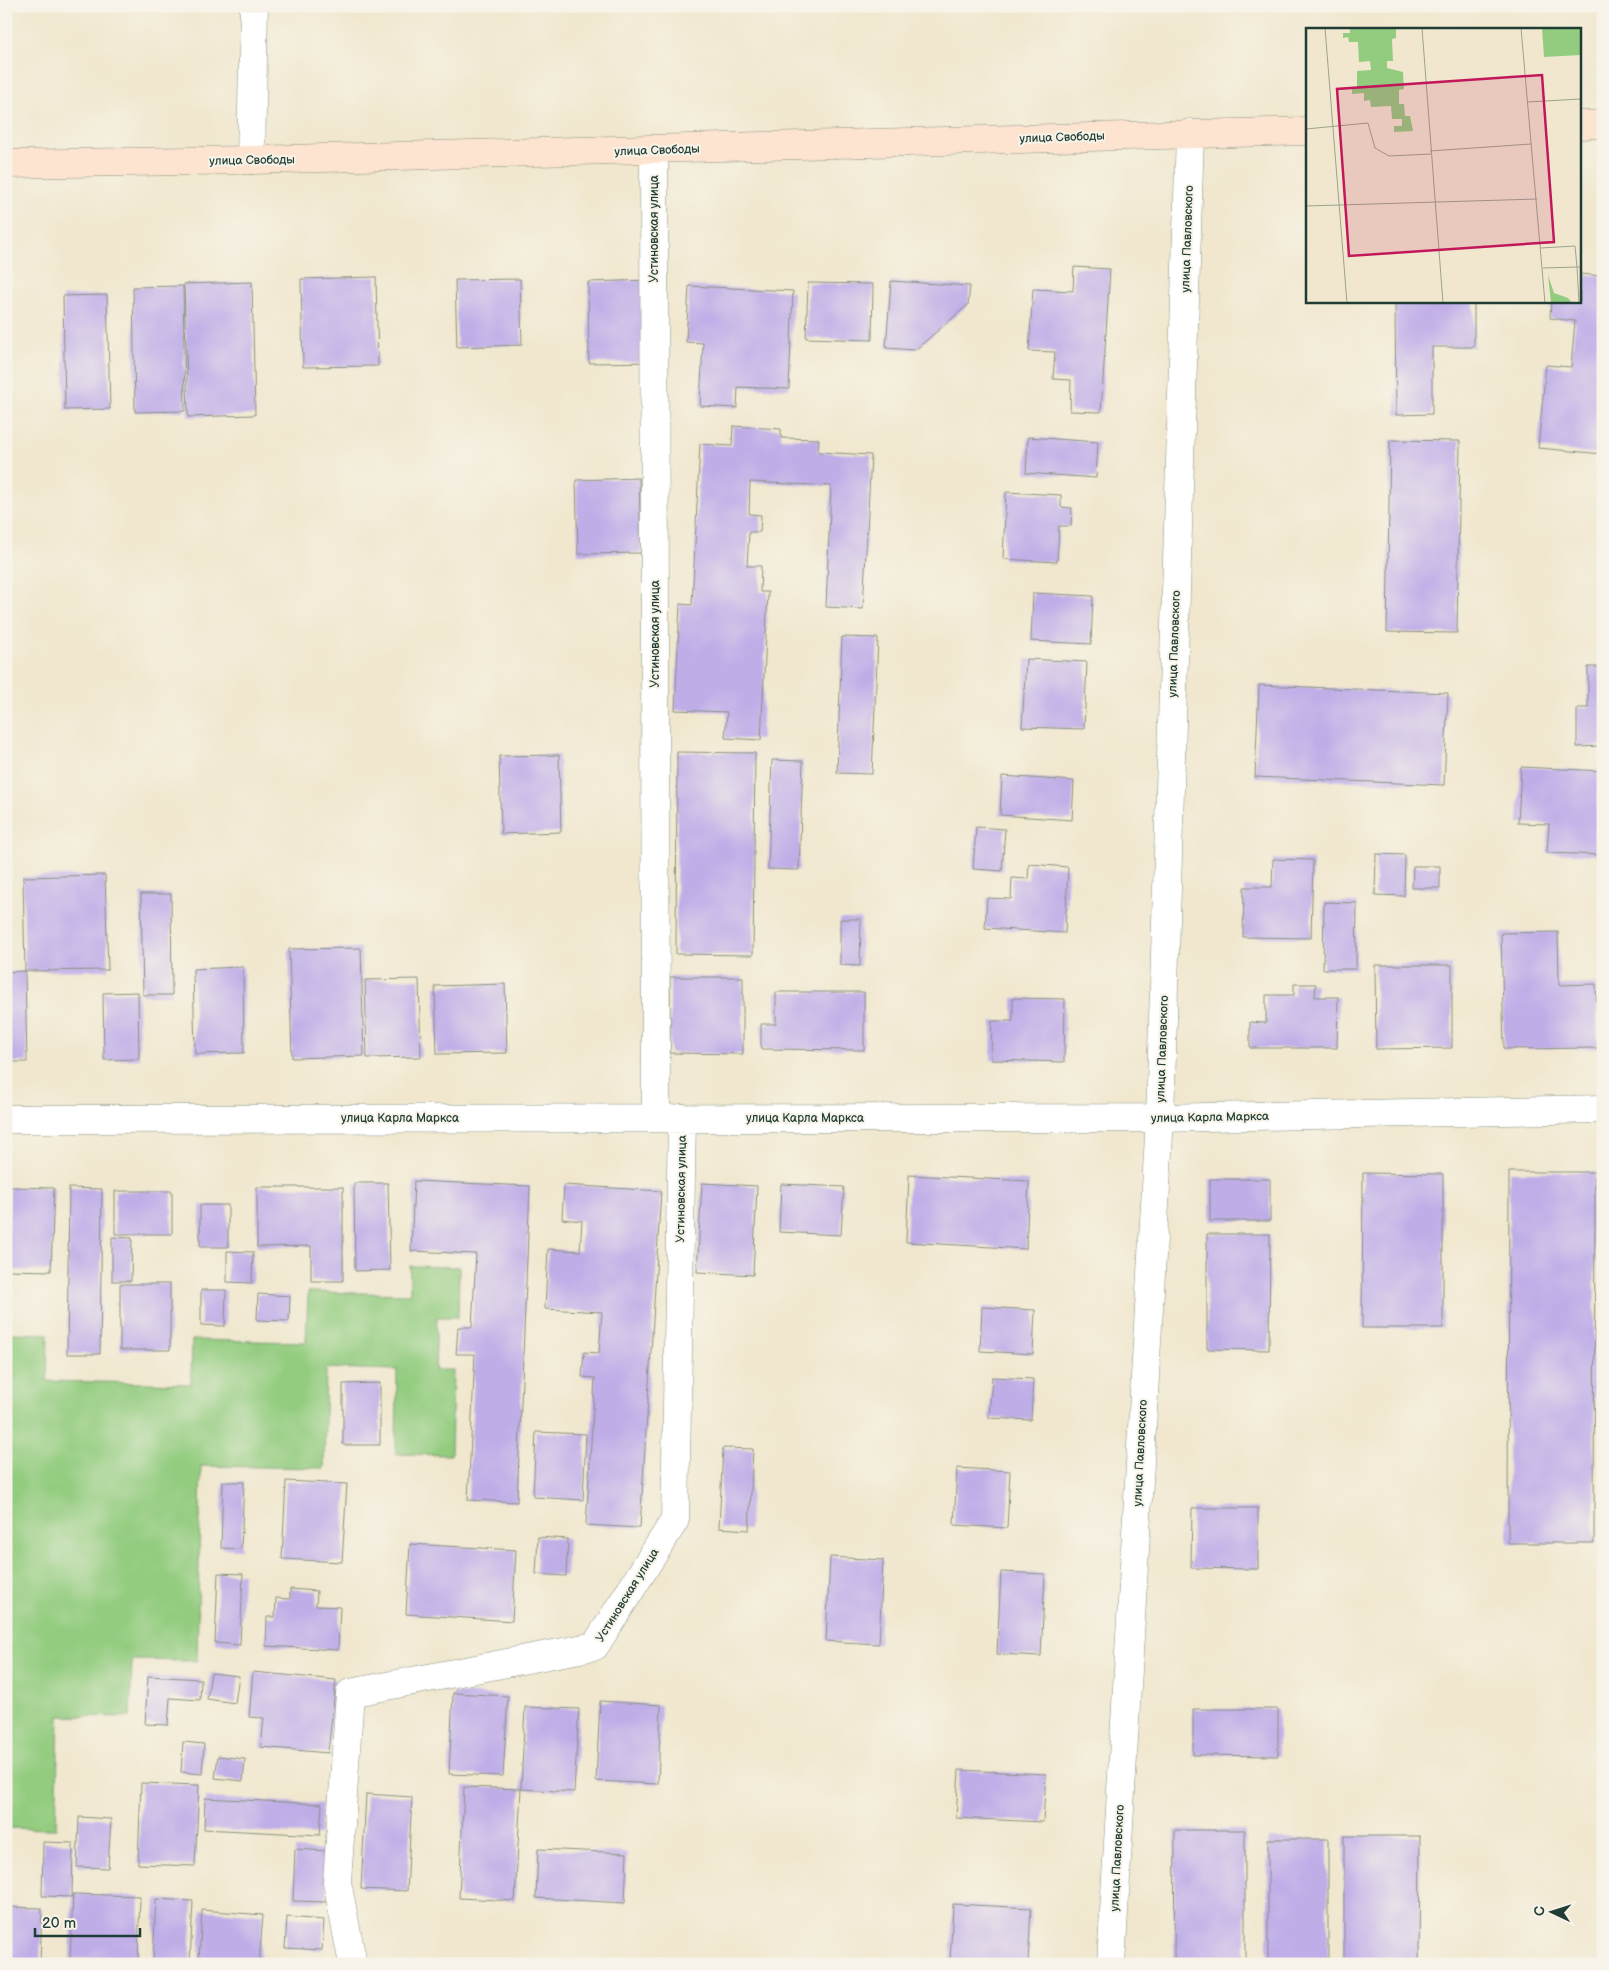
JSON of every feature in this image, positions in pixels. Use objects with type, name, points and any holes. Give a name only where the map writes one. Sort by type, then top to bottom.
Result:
[{"type":"main road","points":[[1582,125],[1603,124]]},
{"type":"main road","name":"улица Свободы","points":[[6,164],[654,150],[1306,130]]},
{"type":"street","points":[[251,160],[254,6]]},
{"type":"street","name":"улица Павловского","points":[[1111,1964],[1160,1118],[1190,133]]},
{"type":"street","name":"Устиновская улица","points":[[353,1964],[337,1882],[350,1693],[596,1646],[675,1520],[654,150]]},
{"type":"street","name":"улица Карла Маркса","points":[[6,1119],[1160,1118],[1603,1109]]},
{"type":"green space","points":[[410,1266],[459,1267],[458,1317],[437,1317],[435,1370],[453,1370],[451,1455],[396,1454],[397,1370],[326,1368],[324,1468],[201,1466],[197,1661],[132,1660],[130,1717],[59,1716],[56,1829],[6,1828],[6,1333],[48,1334],[47,1381],[191,1384],[192,1340],[306,1342],[308,1292],[410,1294]]},
{"type":"building","points":[[534,6],[603,6],[603,8],[535,9]]},
{"type":"building","points":[[1074,267],[1110,269],[1101,412],[1070,411],[1071,380],[1053,379],[1055,352],[1029,351],[1033,289],[1073,291]]},
{"type":"building","points":[[1582,274],[1603,276],[1603,345],[1600,371],[1603,371],[1603,454],[1538,448],[1546,365],[1571,367],[1575,321],[1550,318],[1551,302],[1582,302]]},
{"type":"building","points":[[376,277],[378,366],[303,367],[301,279]]},
{"type":"building","points":[[520,279],[522,345],[457,347],[455,280]]},
{"type":"building","points":[[651,280],[653,362],[589,363],[588,282]]},
{"type":"building","points":[[891,281],[970,286],[968,305],[915,350],[886,348]]},
{"type":"building","points":[[252,282],[255,415],[188,417],[184,284]]},
{"type":"building","points":[[808,283],[873,284],[872,340],[806,338]]},
{"type":"building","points":[[183,286],[185,411],[135,412],[133,287]]},
{"type":"building","points":[[689,286],[793,291],[789,389],[738,387],[737,408],[700,406],[703,343],[686,342]]},
{"type":"building","points":[[107,295],[110,409],[65,410],[63,296]]},
{"type":"building","points":[[1395,302],[1474,302],[1474,347],[1432,347],[1432,414],[1396,415]]},
{"type":"building","points":[[733,426],[781,429],[781,438],[819,439],[818,452],[871,455],[863,609],[826,607],[831,486],[750,482],[749,514],[761,515],[760,532],[749,532],[747,566],[761,566],[760,592],[768,592],[761,740],[725,738],[727,712],[675,710],[680,604],[692,605],[700,444],[732,446]]},
{"type":"building","points":[[1028,437],[1098,442],[1096,478],[1026,473]]},
{"type":"building","points":[[1390,440],[1460,441],[1457,633],[1387,632]]},
{"type":"building","points":[[639,478],[641,553],[578,554],[576,480]]},
{"type":"building","points":[[1006,492],[1061,495],[1061,507],[1072,508],[1071,526],[1059,526],[1057,562],[1003,559]]},
{"type":"building","points":[[1033,593],[1093,596],[1091,644],[1031,641]]},
{"type":"building","points":[[842,637],[878,638],[872,774],[837,773]]},
{"type":"building","points":[[1026,659],[1087,662],[1084,729],[1022,727]]},
{"type":"building","points":[[1588,667],[1603,667],[1603,746],[1577,747],[1577,708],[1588,708]]},
{"type":"building","points":[[1259,685],[1448,693],[1444,785],[1255,777]]},
{"type":"building","points":[[677,752],[755,753],[753,955],[676,954]]},
{"type":"building","points":[[559,755],[561,832],[501,834],[499,756]]},
{"type":"building","points":[[772,760],[803,761],[799,870],[768,869]]},
{"type":"building","points":[[1521,767],[1603,771],[1603,855],[1547,853],[1549,824],[1518,823]]},
{"type":"building","points":[[1002,776],[1074,781],[1072,820],[1000,815]]},
{"type":"building","points":[[976,827],[1005,829],[1002,871],[973,869]]},
{"type":"building","points":[[1376,854],[1405,855],[1404,896],[1375,895]]},
{"type":"building","points":[[1273,859],[1313,860],[1311,938],[1243,937],[1244,887],[1272,887]]},
{"type":"building","points":[[1029,864],[1068,867],[1065,933],[985,928],[987,898],[1011,899],[1012,878],[1028,879]]},
{"type":"building","points":[[1413,866],[1440,866],[1440,888],[1412,888]]},
{"type":"building","points":[[105,875],[108,970],[25,971],[23,877]]},
{"type":"building","points":[[141,894],[171,894],[172,995],[143,995]]},
{"type":"building","points":[[1324,902],[1357,903],[1356,969],[1323,969]]},
{"type":"building","points":[[840,919],[861,919],[860,966],[840,965]]},
{"type":"building","points":[[1558,932],[1559,985],[1596,984],[1598,1048],[1504,1049],[1501,933]]},
{"type":"building","points":[[361,948],[364,1056],[292,1058],[289,949]]},
{"type":"building","points":[[1375,965],[1452,965],[1452,1048],[1376,1049]]},
{"type":"building","points":[[243,967],[244,1053],[195,1054],[193,969]]},
{"type":"building","points":[[25,971],[27,1062],[6,1062],[6,972]]},
{"type":"building","points":[[670,977],[743,977],[743,1054],[670,1053]]},
{"type":"building","points":[[419,979],[421,1057],[367,1058],[365,980]]},
{"type":"building","points":[[505,984],[507,1053],[437,1054],[435,986]]},
{"type":"building","points":[[1294,984],[1316,984],[1315,997],[1338,997],[1337,1048],[1250,1048],[1250,1022],[1266,1023],[1266,995],[1294,995]]},
{"type":"building","points":[[138,992],[139,1059],[104,1060],[103,993]]},
{"type":"building","points":[[776,992],[864,992],[864,1050],[761,1049],[761,1024],[776,1024]]},
{"type":"building","points":[[1013,998],[1065,999],[1064,1062],[991,1060],[992,1021],[1013,1021]]},
{"type":"building","points":[[1509,1172],[1595,1172],[1594,1543],[1508,1543]]},
{"type":"building","points":[[1363,1173],[1443,1174],[1443,1328],[1362,1328]]},
{"type":"building","points":[[909,1175],[1029,1181],[1026,1249],[906,1242]]},
{"type":"building","points":[[1210,1179],[1270,1179],[1270,1221],[1210,1221]]},
{"type":"building","points":[[414,1181],[530,1186],[517,1502],[468,1500],[475,1354],[456,1354],[458,1327],[472,1327],[476,1254],[411,1251]]},
{"type":"building","points":[[354,1183],[388,1183],[390,1270],[355,1271]]},
{"type":"building","points":[[702,1183],[757,1186],[753,1275],[697,1272]]},
{"type":"building","points":[[781,1184],[844,1187],[841,1235],[779,1232]]},
{"type":"building","points":[[564,1185],[661,1191],[640,1528],[586,1525],[595,1378],[582,1377],[584,1352],[599,1353],[602,1312],[545,1309],[548,1249],[580,1251],[582,1221],[562,1219]]},
{"type":"building","points":[[10,1187],[54,1188],[51,1271],[7,1270]]},
{"type":"building","points":[[257,1187],[343,1187],[343,1281],[311,1281],[311,1246],[257,1247]]},
{"type":"building","points":[[69,1188],[102,1189],[100,1354],[67,1354]]},
{"type":"building","points":[[115,1191],[172,1191],[172,1234],[115,1234]]},
{"type":"building","points":[[200,1205],[228,1205],[228,1247],[200,1247]]},
{"type":"building","points":[[1207,1234],[1270,1234],[1269,1350],[1207,1349]]},
{"type":"building","points":[[112,1237],[132,1238],[131,1281],[112,1281]]},
{"type":"building","points":[[227,1251],[253,1252],[252,1283],[227,1282]]},
{"type":"building","points":[[120,1284],[170,1284],[170,1350],[120,1350]]},
{"type":"building","points":[[201,1290],[226,1290],[225,1326],[201,1325]]},
{"type":"building","points":[[258,1294],[290,1296],[289,1321],[257,1320]]},
{"type":"building","points":[[982,1307],[1035,1310],[1033,1354],[980,1351]]},
{"type":"building","points":[[992,1377],[1033,1379],[1031,1420],[989,1418]]},
{"type":"building","points":[[380,1383],[380,1445],[343,1445],[343,1384]]},
{"type":"building","points":[[536,1432],[586,1434],[583,1500],[533,1497]]},
{"type":"building","points":[[723,1448],[753,1449],[749,1530],[719,1528]]},
{"type":"building","points":[[957,1468],[1010,1471],[1007,1528],[954,1525]]},
{"type":"building","points":[[286,1481],[347,1484],[342,1562],[282,1559]]},
{"type":"building","points":[[223,1482],[244,1482],[241,1549],[221,1548]]},
{"type":"building","points":[[1192,1508],[1258,1508],[1258,1569],[1191,1568]]},
{"type":"building","points":[[538,1537],[568,1539],[566,1576],[536,1574]]},
{"type":"building","points":[[410,1544],[516,1550],[512,1621],[406,1614]]},
{"type":"building","points":[[830,1557],[883,1560],[879,1644],[826,1641]]},
{"type":"building","points":[[1001,1572],[1045,1574],[1041,1656],[997,1654]]},
{"type":"building","points":[[218,1573],[243,1574],[240,1645],[215,1643]]},
{"type":"building","points":[[290,1589],[317,1591],[316,1606],[340,1607],[338,1650],[266,1646],[267,1617],[275,1617],[276,1598],[290,1599]]},
{"type":"building","points":[[253,1672],[336,1680],[328,1753],[261,1747],[264,1718],[249,1717]]},
{"type":"building","points":[[211,1673],[239,1676],[235,1703],[207,1699]]},
{"type":"building","points":[[148,1676],[201,1679],[200,1700],[170,1698],[168,1725],[145,1724]]},
{"type":"building","points":[[453,1693],[508,1696],[503,1776],[449,1774]]},
{"type":"building","points":[[600,1701],[661,1705],[658,1784],[596,1781]]},
{"type":"building","points":[[525,1707],[579,1709],[574,1792],[521,1789]]},
{"type":"building","points":[[1193,1709],[1278,1709],[1278,1756],[1193,1755]]},
{"type":"building","points":[[183,1742],[204,1744],[202,1774],[181,1772]]},
{"type":"building","points":[[218,1756],[245,1759],[243,1781],[215,1778]]},
{"type":"building","points":[[959,1770],[1046,1774],[1043,1822],[956,1818]]},
{"type":"building","points":[[141,1783],[199,1785],[195,1866],[138,1864]]},
{"type":"building","points":[[464,1787],[521,1789],[515,1901],[459,1898]]},
{"type":"building","points":[[366,1794],[412,1797],[407,1891],[361,1889]]},
{"type":"building","points":[[205,1798],[322,1804],[320,1835],[204,1829]]},
{"type":"building","points":[[79,1817],[111,1819],[108,1868],[77,1867]]},
{"type":"building","points":[[1175,1830],[1245,1830],[1245,1964],[1174,1964]]},
{"type":"building","points":[[1344,1836],[1420,1836],[1419,1964],[1344,1964]]},
{"type":"building","points":[[1268,1839],[1328,1839],[1328,1964],[1268,1964]]},
{"type":"building","points":[[43,1842],[73,1843],[72,1897],[42,1896]]},
{"type":"building","points":[[295,1849],[327,1851],[326,1902],[293,1901]]},
{"type":"building","points":[[538,1849],[627,1853],[625,1903],[536,1898]]},
{"type":"building","points":[[73,1894],[140,1896],[138,1961],[70,1958]]},
{"type":"building","points":[[156,1899],[193,1901],[190,1962],[153,1960]]},
{"type":"building","points":[[953,1904],[1031,1908],[1028,1964],[950,1964]]},
{"type":"building","points":[[6,1907],[42,1908],[40,1964],[6,1964]]},
{"type":"building","points":[[202,1910],[263,1915],[259,1964],[199,1960]]},
{"type":"building","points":[[287,1917],[324,1920],[322,1950],[285,1948]]}]
